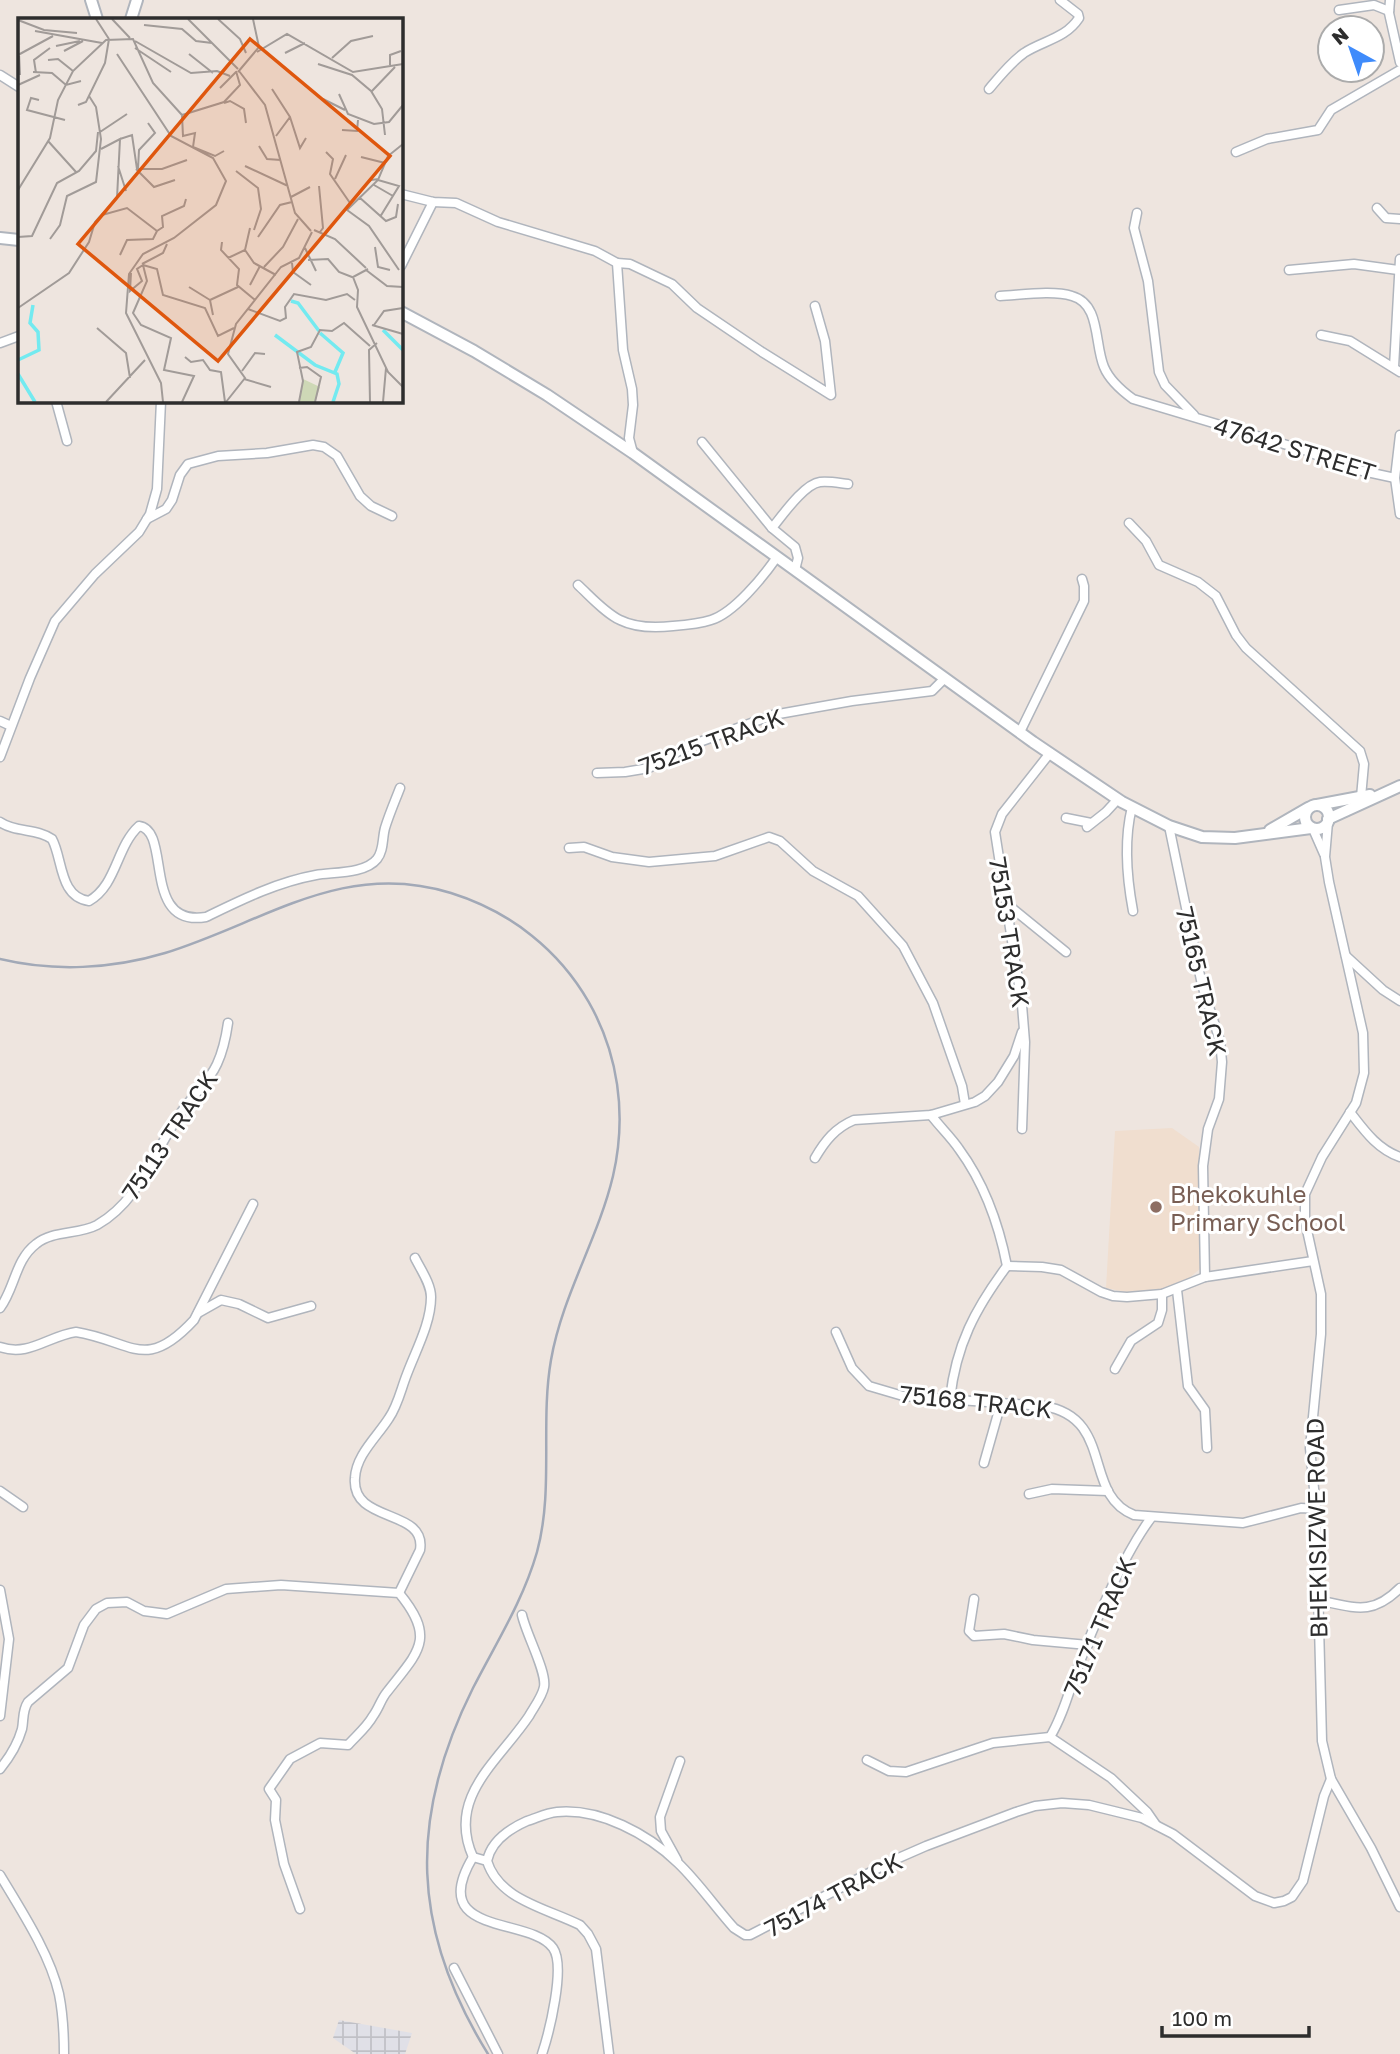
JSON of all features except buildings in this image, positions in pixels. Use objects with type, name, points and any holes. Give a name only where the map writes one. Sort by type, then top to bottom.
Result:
[{"type":"street","points":[[91,0],[97,18]]},
{"type":"street","points":[[131,18],[137,0]]},
{"type":"street","points":[[989,89],[1014,61],[1033,48],[1064,35],[1074,25],[1079,18],[1078,14],[1060,0]]},
{"type":"street","points":[[1339,10],[1389,5],[1400,62]]},
{"type":"street","points":[[1236,152],[1267,139],[1318,130],[1331,110],[1400,71]]},
{"type":"street","points":[[0,75],[18,86]]},
{"type":"street","points":[[402,194],[433,202],[456,204],[498,222],[595,251],[617,263],[630,264],[672,284],[697,308],[831,395],[825,341],[815,306]]},
{"type":"street","points":[[402,264],[433,202]]},
{"type":"street","points":[[1377,208],[1383,217],[1400,219]]},
{"type":"street","points":[[1137,213],[1134,228],[1148,281],[1159,372],[1165,385],[1196,417]]},
{"type":"street","points":[[0,238],[18,240]]},
{"type":"street","points":[[1397,370],[1400,260]]},
{"type":"street","points":[[617,263],[622,304],[622,338],[632,389],[629,438],[633,453]]},
{"type":"street","points":[[1289,271],[1354,264],[1398,270]]},
{"type":"street","name":"47642 STREET","points":[[1000,296],[1063,294],[1076,297],[1092,314],[1106,372],[1133,399],[1307,451],[1344,467],[1395,478]]},
{"type":"street","points":[[402,313],[474,351],[547,395],[633,453],[1050,753],[1118,799],[1168,826],[1202,837],[1235,838],[1321,828],[1328,821],[1383,792]]},
{"type":"street","points":[[1321,335],[1346,339],[1397,370]]},
{"type":"street","points":[[0,343],[18,336]]},
{"type":"street","points":[[56,402],[68,442]]},
{"type":"street","points":[[0,757],[55,621],[94,574],[130,541],[147,519],[157,489],[161,402]]},
{"type":"street","points":[[1400,435],[1395,478],[1400,514]]},
{"type":"street","points":[[702,442],[772,528],[794,547],[797,552],[795,570]]},
{"type":"street","points":[[147,519],[166,509],[172,500],[180,475],[188,464],[218,456],[267,453],[313,445],[324,447],[337,456],[360,496],[371,506],[392,516]]},
{"type":"street","points":[[772,528],[811,485],[822,481],[848,484]]},
{"type":"street","points":[[1129,523],[1146,541],[1159,565],[1212,591],[1246,648],[1360,751],[1364,764],[1361,797]]},
{"type":"street","points":[[578,585],[617,619],[634,625],[691,625],[713,620],[725,613],[768,570],[777,557]]},
{"type":"street","points":[[1020,732],[1084,601],[1082,579]]},
{"type":"street","name":"75215 TRACK","points":[[597,773],[649,768],[686,747],[773,715],[932,691],[945,678]]},
{"type":"street","points":[[0,721],[11,726]]},
{"type":"street","name":"75153 TRACK","points":[[1022,1129],[1024,1026],[995,832],[997,823],[1050,753]]},
{"type":"street","points":[[1264,833],[1313,807],[1400,786]]},
{"type":"street","points":[[0,822],[20,831],[40,833],[52,839],[70,890],[79,899],[89,901],[105,887],[128,837],[139,826],[144,826],[155,848],[169,904],[179,914],[197,918],[206,917],[255,893],[282,884],[372,864],[381,852],[385,829],[400,788]]},
{"type":"street","points":[[1066,818],[1089,825],[1118,799]]},
{"type":"street","points":[[1132,807],[1128,821],[1128,845],[1133,911]]},
{"type":"street","points":[[1313,807],[1325,808],[1328,821]]},
{"type":"street","points":[[1312,828],[1305,817],[1313,807]]},
{"type":"street","name":"BHEKISIZWE ROAD","points":[[1328,821],[1325,857],[1363,1033],[1364,1073],[1356,1103],[1322,1157],[1305,1194],[1305,1220],[1321,1294],[1321,1334],[1310,1448],[1316,1509],[1322,1741],[1331,1779],[1371,1848],[1400,1907]]},
{"type":"street","name":"75165 TRACK","points":[[1168,826],[1202,985],[1220,1041],[1222,1062],[1219,1099],[1210,1119],[1203,1166],[1205,1277]]},
{"type":"street","name":"BHEKISIZWE ROAD","points":[[1312,828],[1325,857]]},
{"type":"street","points":[[569,848],[584,847],[611,856],[649,862],[715,856],[769,837],[780,841],[813,872],[858,895],[903,946],[941,1023],[962,1086],[965,1104]]},
{"type":"street","points":[[1007,904],[1066,952]]},
{"type":"street","points":[[1346,956],[1383,990],[1400,1001]]},
{"type":"street","name":"75113 TRACK","points":[[0,1308],[11,1290],[20,1263],[37,1242],[97,1225],[130,1196],[181,1111],[217,1063],[228,1023]]},
{"type":"street","points":[[815,1158],[830,1136],[842,1125],[870,1117],[931,1115],[985,1096],[998,1082],[1014,1056],[1024,1026]]},
{"type":"street","points":[[1350,1112],[1375,1142],[1400,1157]]},
{"type":"street","points":[[931,1115],[940,1129],[958,1147],[983,1191],[999,1231],[1006,1266],[973,1315],[959,1349],[950,1399]]},
{"type":"street","points":[[0,1348],[26,1350],[76,1332],[139,1351],[162,1347],[182,1334],[198,1313],[253,1204]]},
{"type":"street","points":[[399,1593],[420,1550],[418,1535],[410,1525],[370,1509],[362,1501],[354,1482],[355,1472],[370,1443],[387,1421],[398,1400],[430,1310],[430,1289],[415,1258]]},
{"type":"street","points":[[1006,1266],[1061,1270],[1108,1294],[1127,1297],[1162,1294],[1205,1277],[1313,1261]]},
{"type":"street","points":[[1177,1290],[1188,1386],[1205,1410],[1207,1448]]},
{"type":"street","points":[[1115,1369],[1131,1341],[1158,1323],[1162,1310],[1162,1294]]},
{"type":"street","points":[[198,1313],[221,1300],[239,1304],[268,1318],[311,1306]]},
{"type":"street","name":"75168 TRACK","points":[[836,1332],[852,1368],[869,1386],[903,1396],[1053,1408],[1067,1412],[1086,1431],[1108,1491],[1117,1506],[1124,1511],[1151,1518],[1243,1523],[1301,1508],[1316,1509]]},
{"type":"street","points":[[984,1463],[1001,1403]]},
{"type":"street","points":[[1030,1494],[1052,1489],[1108,1491]]},
{"type":"street","points":[[0,1491],[23,1507]]},
{"type":"street","name":"75171 TRACK","points":[[1050,1737],[1059,1722],[1087,1645],[1128,1556],[1151,1518]]},
{"type":"street","points":[[0,1769],[22,1728],[24,1708],[68,1668],[84,1625],[96,1609],[107,1603],[127,1602],[144,1611],[167,1614],[226,1589],[281,1586],[399,1593],[409,1606],[421,1631],[416,1656],[384,1695],[373,1716],[348,1745],[320,1743],[290,1759],[269,1789],[276,1800],[275,1820],[284,1864],[300,1909]]},
{"type":"street","points":[[1317,1600],[1363,1608],[1381,1605],[1400,1588]]},
{"type":"street","points":[[0,1590],[9,1639],[0,1716]]},
{"type":"street","points":[[974,1599],[969,1625],[972,1635],[1004,1634],[1033,1640],[1087,1645]]},
{"type":"street","points":[[522,1615],[542,1671],[544,1686],[531,1713],[492,1764],[469,1801],[464,1826],[467,1844],[473,1857],[487,1861],[496,1881],[508,1891],[580,1925],[588,1934],[596,1950],[609,2054]]},
{"type":"street","points":[[867,1760],[889,1771],[906,1772],[993,1743],[1050,1737],[1111,1778],[1147,1812],[1156,1825]]},
{"type":"street","points":[[678,1863],[660,1822],[662,1806],[680,1761]]},
{"type":"street","name":"75174 TRACK","points":[[487,1861],[495,1841],[518,1825],[548,1813],[589,1815],[637,1832],[678,1863],[734,1928],[744,1935],[750,1935],[894,1860],[995,1819],[1035,1806],[1062,1803],[1089,1805],[1142,1818],[1201,1853],[1255,1896],[1274,1902],[1292,1898],[1303,1881],[1324,1796],[1331,1779]]},
{"type":"street","points":[[473,1857],[465,1870],[461,1887],[470,1910],[478,1917],[498,1926],[537,1937],[547,1942],[555,1952],[557,1987],[542,2054]]},
{"type":"street","points":[[0,1875],[43,1954],[58,1990],[63,2020],[64,2054]]},
{"type":"street","points":[[454,1968],[498,2054]]},
{"type":"shaded area","name":"Bhekokuhle Primary School","points":[[1172,1128],[1199,1147],[1202,1267],[1180,1286],[1167,1291],[1126,1292],[1106,1288],[1115,1131]]},
{"type":"shaded area","points":[[339,2020],[412,2033],[405,2054],[356,2054],[333,2038]]},
{"type":"railway","points":[[0,959],[62,967],[124,963],[165,953],[304,899],[339,889],[375,884],[412,885],[451,893],[494,911],[532,936],[564,966],[589,1002],[607,1042],[617,1084],[619,1130],[613,1176],[599,1222],[563,1313],[551,1360],[545,1505],[537,1552],[517,1605],[473,1688],[452,1736],[437,1783],[429,1828],[427,1873],[432,1918],[444,1963],[463,2008],[488,2054]]},
{"type":"place","name":"Bhekokuhle Primary School","points":[[1156,1207]]}]
